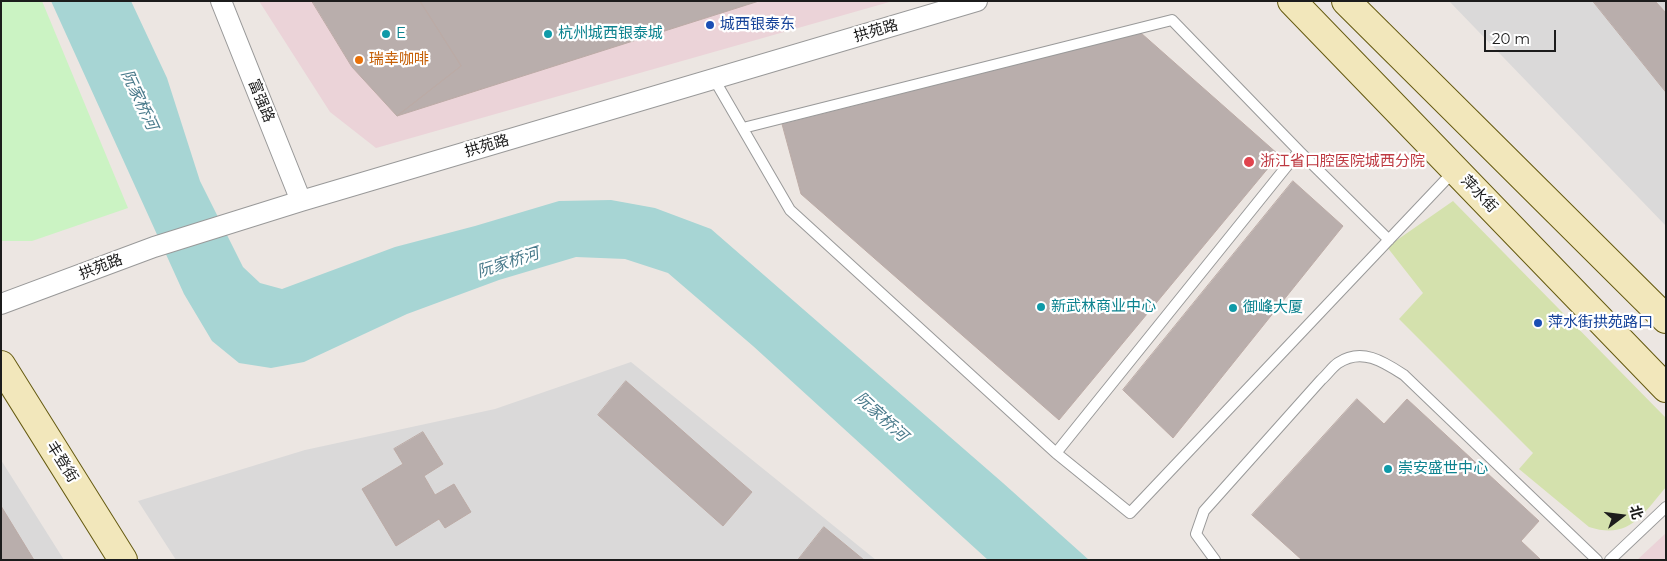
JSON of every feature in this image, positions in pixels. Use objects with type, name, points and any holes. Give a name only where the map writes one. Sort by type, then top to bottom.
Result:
[{"type":"main road","name":"萍水街","points":[[1292,1],[1666,388]]},
{"type":"main road","points":[[1346,1],[1666,319]]},
{"type":"main road","name":"丰登街","points":[[1,365],[123,560]]},
{"type":"street","name":"富强路","points":[[222,1],[301,201]]},
{"type":"street","name":"拱苑路","points":[[1,304],[154,247],[301,201],[977,1]]},
{"type":"lane","points":[[743,128],[1172,20],[1299,151],[1389,240]]},
{"type":"lane","points":[[714,79],[790,210],[1056,453],[1130,513],[1454,171]]},
{"type":"lane","points":[[1056,453],[1299,151]]},
{"type":"lane","points":[[1215,560],[1196,534],[1204,511],[1321,380],[1338,363],[1356,356],[1380,360],[1404,375],[1597,560]]},
{"type":"lane","points":[[1610,560],[1666,506]]},
{"type":"shaded area","points":[[259,1],[893,1],[376,148],[330,112]]},
{"type":"shaded area","points":[[1449,1],[1666,1],[1666,226]]},
{"type":"shaded area","points":[[631,362],[876,560],[176,560],[138,501],[305,450],[495,409]]},
{"type":"shaded area","points":[[1,460],[64,560],[1,560]]},
{"type":"shaded area","points":[[1666,533],[1666,560],[1637,560]]},
{"type":"green space","points":[[1,1],[42,1],[128,208],[32,241],[1,241]]},
{"type":"green space","points":[[1453,201],[1666,418],[1666,487],[1642,515],[1625,527],[1615,530],[1603,530],[1589,527],[1519,469],[1533,453],[1399,319],[1423,293],[1387,247]]},
{"type":"water","name":"阮家桥河","points":[[51,1],[131,1],[167,78],[200,181],[243,267],[260,283],[282,289],[395,247],[559,201],[611,200],[655,208],[711,229],[1089,560],[988,560],[753,346],[668,273],[625,259],[576,257],[499,280],[407,314],[304,362],[271,368],[239,363],[212,341],[184,294]]},
{"type":"building","name":"E","points":[[312,1],[420,1],[461,66],[397,116],[352,67]]},
{"type":"building","name":"杭州城西银泰城","points":[[420,1],[759,1],[397,116],[461,66]]},
{"type":"building","points":[[1593,1],[1655,1],[1666,13],[1666,92]]},
{"type":"building","name":"新武林商业中心","points":[[1141,33],[1279,155],[1059,420],[801,194],[782,124]]},
{"type":"building","name":"御峰大厦","points":[[1293,181],[1343,226],[1173,438],[1123,390]]},
{"type":"building","points":[[626,381],[752,492],[723,526],[598,415]]},
{"type":"building","name":"崇安盛世中心","points":[[1357,399],[1384,424],[1407,399],[1539,521],[1521,541],[1541,560],[1302,560],[1252,515]]},
{"type":"building","points":[[423,432],[443,464],[424,476],[435,495],[454,484],[471,512],[445,528],[439,519],[396,546],[362,489],[403,464],[394,449]]},
{"type":"building","points":[[1,506],[34,560],[1,560]]},
{"type":"building","points":[[824,527],[864,560],[798,560]]},
{"type":"place","name":"城西银泰东","points":[[710,25]]},
{"type":"place","name":"E","points":[[386,34]]},
{"type":"place","name":"杭州城西银泰城","points":[[548,34]]},
{"type":"place","name":"瑞幸咖啡","points":[[359,60]]},
{"type":"place","name":"浙江省口腔医院城西分院","points":[[1249,162]]},
{"type":"place","name":"新武林商业中心","points":[[1041,307]]},
{"type":"place","name":"御峰大厦","points":[[1233,308]]},
{"type":"place","name":"萍水街拱苑路口","points":[[1538,323]]},
{"type":"place","name":"崇安盛世中心","points":[[1388,469]]}]
